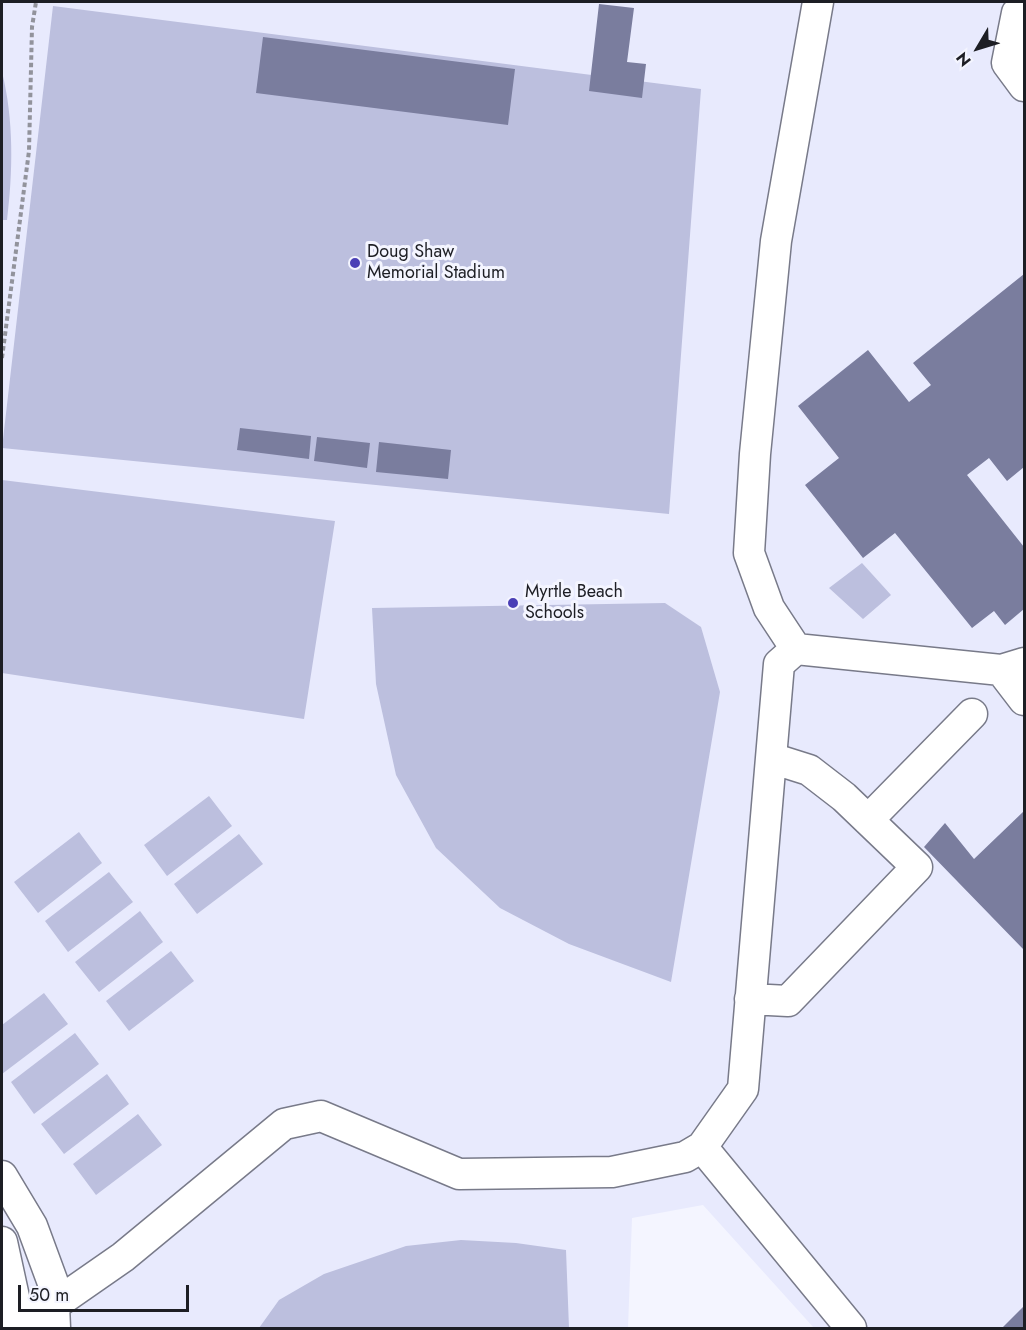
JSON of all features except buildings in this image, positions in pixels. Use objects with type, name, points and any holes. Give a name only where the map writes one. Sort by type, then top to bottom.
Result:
[{"type":"lane","points":[[796,649],[769,608],[749,553],[755,454],[776,241],[818,2]]},
{"type":"lane","points":[[1015,8],[1007,63],[1024,86]]},
{"type":"lane","points":[[2,1242],[16,1311],[15,1325],[54,1317],[284,1124],[321,1116],[459,1174],[612,1172],[685,1157],[702,1147],[743,1089],[779,664],[796,649],[1013,667],[1024,700]]},
{"type":"lane","points":[[868,820],[972,714]]},
{"type":"lane","points":[[750,999],[788,1001],[917,867],[844,797],[809,770],[771,758]]},
{"type":"lane","points":[[702,1147],[851,1329]]},
{"type":"lane","points":[[2,1176],[32,1226],[53,1283],[54,1317]]},
{"type":"path","points":[[2,358],[29,151],[32,27],[36,2]]},
{"type":"shaded area","name":"Myrtle Beach Schools","points":[[2,2],[1024,2],[1024,1328],[814,1328],[703,1205],[632,1218],[628,1328],[2,1328]]},
{"type":"shaded area","name":"Doug Shaw Memorial Stadium","points":[[53,6],[701,89],[669,514],[2,448]]},
{"type":"shaded area","points":[[2,72],[9,109],[11,146],[7,220],[2,220]]},
{"type":"shaded area","points":[[2,480],[335,521],[304,719],[2,673]]},
{"type":"shaded area","points":[[862,563],[891,595],[863,619],[829,588]]},
{"type":"shaded area","points":[[665,603],[701,627],[720,692],[671,982],[569,944],[500,908],[436,848],[396,775],[376,684],[372,608]]},
{"type":"shaded area","points":[[209,796],[232,826],[167,876],[144,845]]},
{"type":"shaded area","points":[[79,832],[102,863],[38,913],[14,882]]},
{"type":"shaded area","points":[[239,834],[263,864],[197,914],[174,884]]},
{"type":"shaded area","points":[[109,872],[133,902],[68,952],[45,921]]},
{"type":"shaded area","points":[[140,911],[163,942],[99,992],[75,962]]},
{"type":"shaded area","points":[[171,951],[194,981],[129,1031],[106,1001]]},
{"type":"shaded area","points":[[44,993],[68,1024],[2,1074],[2,1025]]},
{"type":"shaded area","points":[[75,1033],[99,1064],[34,1114],[11,1082]]},
{"type":"shaded area","points":[[107,1074],[129,1104],[64,1154],[41,1124]]},
{"type":"shaded area","points":[[138,1114],[162,1145],[96,1195],[73,1164]]},
{"type":"shaded area","points":[[461,1240],[516,1243],[566,1250],[569,1328],[259,1328],[279,1300],[324,1274],[406,1246]]},
{"type":"place","name":"Doug Shaw Memorial Stadium","points":[[355,263]]},
{"type":"place","name":"Myrtle Beach Schools","points":[[513,603]]}]
